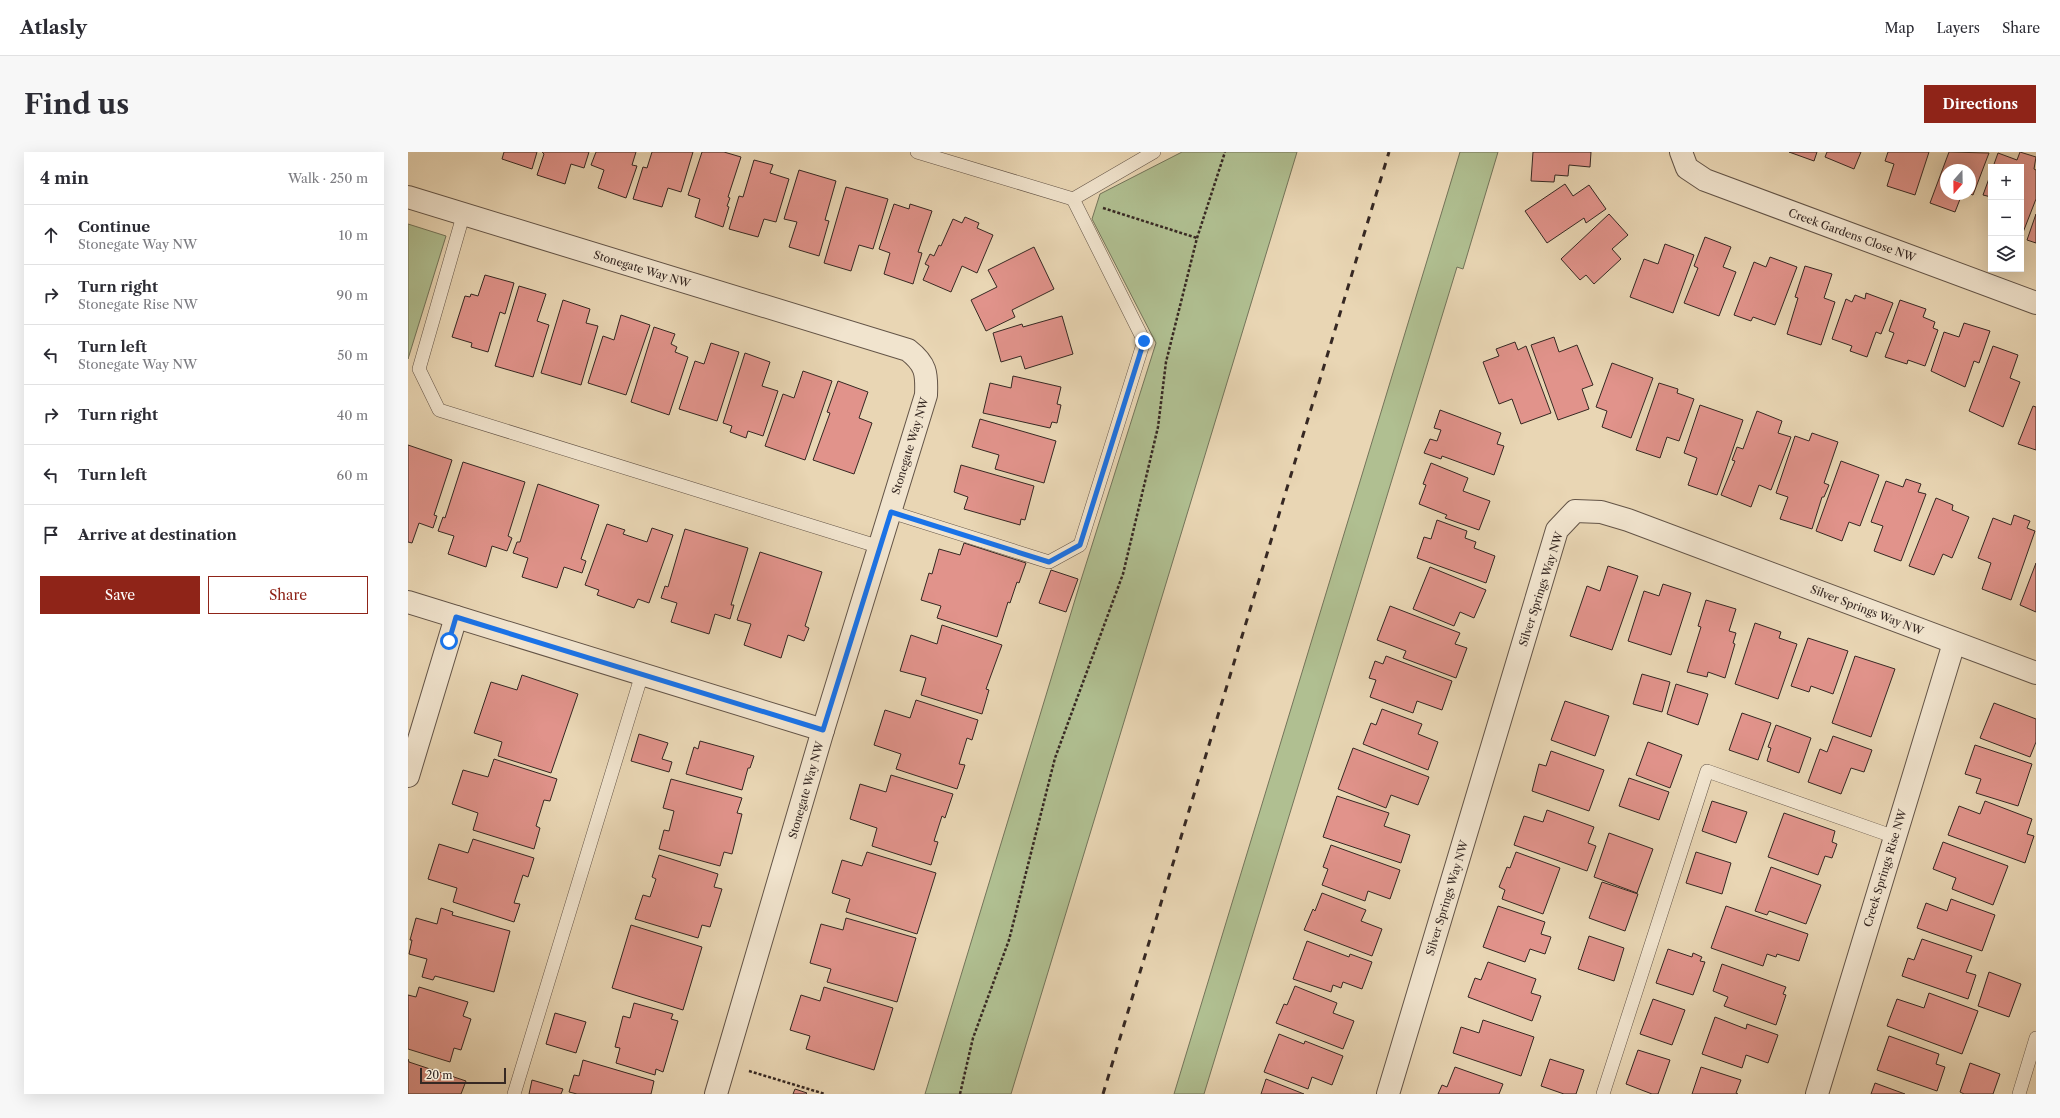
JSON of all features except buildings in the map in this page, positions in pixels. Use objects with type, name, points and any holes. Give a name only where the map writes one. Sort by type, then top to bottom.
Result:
[{"type":"street","name":"Creek Gardens Close NW","points":[[1682,152],[1687,168],[1705,180],[2036,303]]},
{"type":"street","name":"Stonegate Way NW","points":[[408,198],[463,216],[908,350],[920,359],[927,376],[926,395],[823,730],[716,1094]]},
{"type":"street","name":"Silver Springs Way NW","points":[[1388,1094],[1557,530],[1575,511],[1601,512],[1628,520],[2036,673]]},
{"type":"street","points":[[408,602],[823,730]]},
{"type":"street","points":[[408,776],[456,617]]},
{"type":"street","name":"Creek Springs Rise NW","points":[[1816,1094],[1954,643]]},
{"type":"lane","points":[[891,512],[1049,562],[1080,545],[1144,341],[1073,199],[917,152]]},
{"type":"lane","points":[[1073,199],[1154,152]]},
{"type":"lane","points":[[463,216],[419,368],[439,410],[880,547]]},
{"type":"lane","points":[[514,1094],[642,674]]},
{"type":"lane","points":[[1603,1094],[1707,771],[1895,837]]},
{"type":"lane","points":[[2019,1094],[2036,1038]]},
{"type":"path","points":[[960,1094],[973,1038],[1009,940],[1055,758],[1123,574],[1158,427],[1166,362],[1197,238],[1225,152]]},
{"type":"path","points":[[1073,199],[1197,238]]},
{"type":"path","points":[[742,1069],[826,1094]]},
{"type":"green space","points":[[1182,152],[1297,152],[1011,1094],[925,1094],[1081,580],[1156,343],[1092,219],[1100,194]]},
{"type":"green space","points":[[1460,152],[1498,152],[1463,269],[1457,267],[1204,1094],[1174,1094]]},
{"type":"green space","points":[[408,224],[446,236],[408,359]]},
{"type":"railway","points":[[1103,1094],[1389,152]]},
{"type":"route","points":[[449,641],[456,617],[823,730],[891,512],[1049,562],[1080,545],[1144,341]]}]
